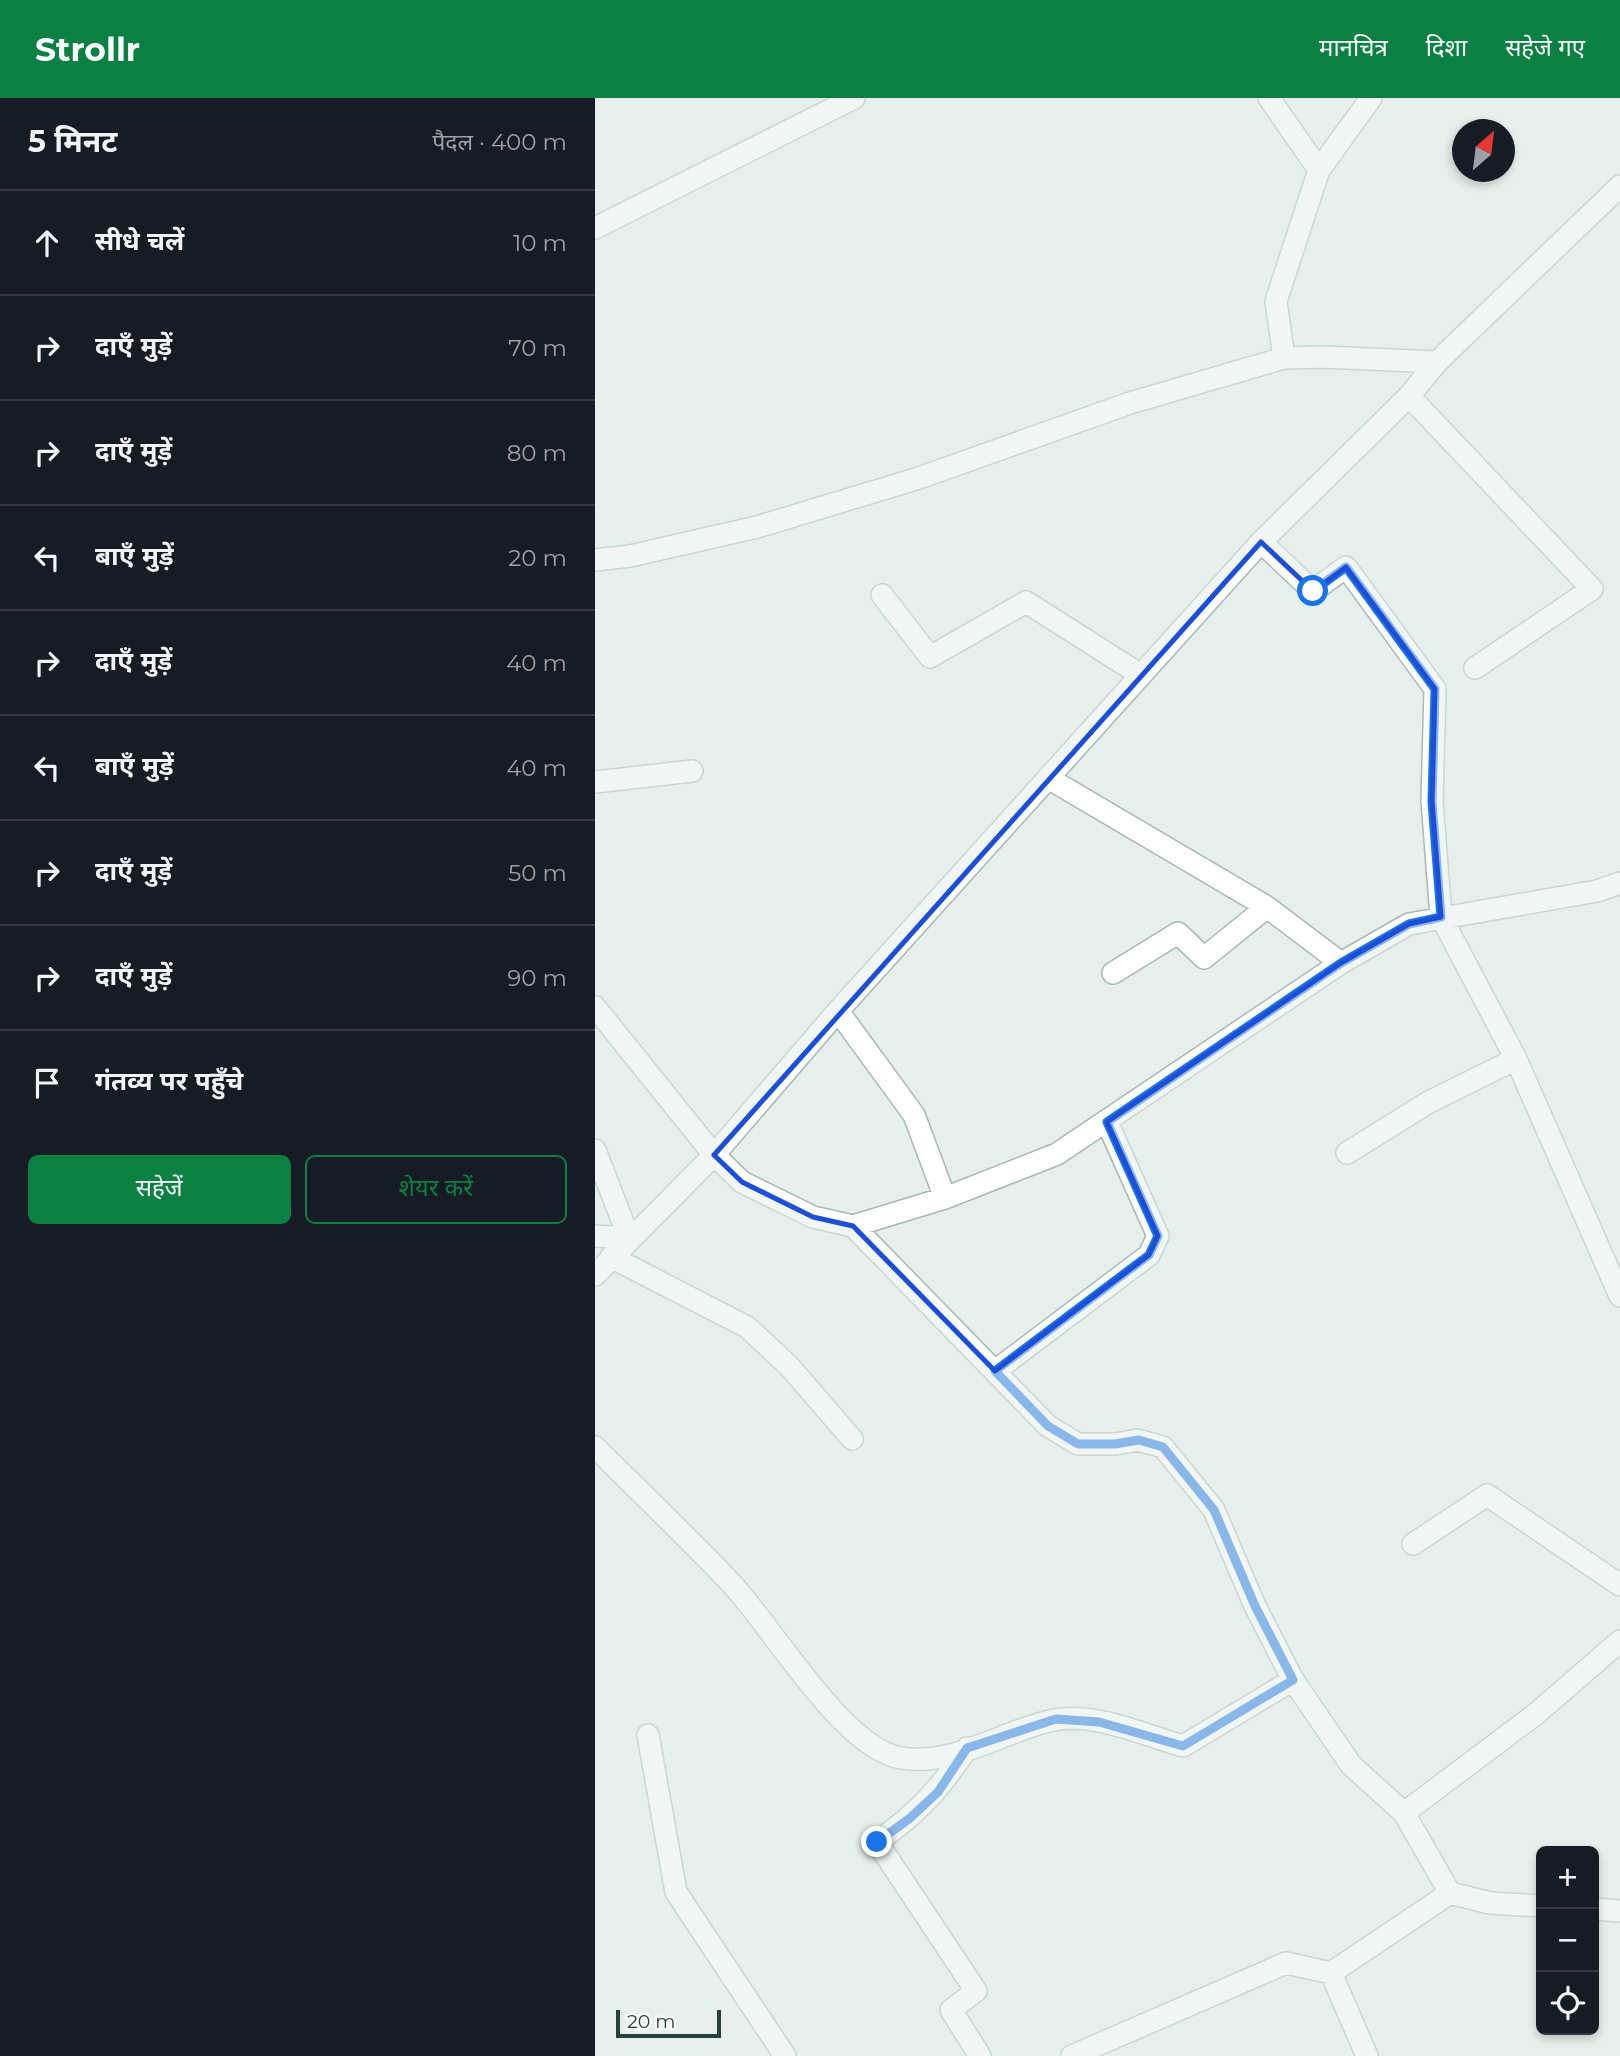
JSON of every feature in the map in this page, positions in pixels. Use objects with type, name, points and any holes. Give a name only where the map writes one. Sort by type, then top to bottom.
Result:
[{"type":"street","points":[[595,228],[854,98]]},
{"type":"street","points":[[1269,98],[1319,170]]},
{"type":"street","points":[[1284,358],[1276,301],[1319,170],[1371,98]]},
{"type":"street","points":[[595,1275],[629,1238],[715,1155],[838,1011],[1261,542],[1409,396],[1437,362],[1617,196]]},
{"type":"street","points":[[595,560],[630,556],[757,527],[916,480],[1130,403],[1284,358],[1437,362]]},
{"type":"street","points":[[1409,396],[1592,589],[1475,668]]},
{"type":"street","points":[[1261,542],[1313,591],[1346,567],[1435,689],[1432,802],[1441,917],[1516,1059],[1620,1296]]},
{"type":"street","points":[[882,595],[930,657],[1026,602],[1141,675]]},
{"type":"street","points":[[595,782],[692,771]]},
{"type":"street","points":[[1048,778],[1267,907],[1341,963]]},
{"type":"street","points":[[595,1006],[715,1155],[742,1182],[813,1217],[853,1226],[945,1198],[1057,1154],[1341,963],[1409,924],[1597,891],[1620,883]]},
{"type":"street","points":[[1113,973],[1178,933],[1204,958],[1267,907]]},
{"type":"street","points":[[838,1011],[914,1115],[945,1198]]},
{"type":"street","points":[[1347,1153],[1429,1102],[1516,1059]]},
{"type":"street","points":[[995,1371],[1149,1255],[1158,1236],[1107,1122]]},
{"type":"street","points":[[595,1150],[629,1238]]},
{"type":"street","points":[[853,1226],[1048,1426],[1078,1444],[1115,1444],[1139,1440],[1163,1447],[1214,1510],[1255,1606],[1293,1680],[1351,1765],[1404,1813],[1450,1893],[1490,1903],[1536,1906]]},
{"type":"street","points":[[595,1237],[629,1238]]},
{"type":"street","points":[[611,1257],[747,1326],[789,1366],[852,1439]]},
{"type":"street","points":[[595,1447],[732,1584],[839,1718],[874,1747],[901,1758],[941,1758],[1056,1719],[1099,1722],[1183,1746],[1293,1680]]},
{"type":"street","points":[[1413,1544],[1487,1495],[1620,1585]]},
{"type":"street","points":[[1404,1813],[1537,1713],[1620,1641]]},
{"type":"street","points":[[649,1735],[676,1892],[785,2056]]},
{"type":"street","points":[[967,1748],[938,1792],[909,1819],[877,1842],[976,1991],[951,2010],[980,2056]]},
{"type":"street","points":[[1072,2056],[1286,1963],[1331,1973],[1450,1893]]},
{"type":"street","points":[[1599,1909],[1620,1911]]},
{"type":"street","points":[[1331,1973],[1367,2056]]},
{"type":"highlighted area","points":[[1261,542],[1313,591],[1346,567],[1435,689],[1432,801],[1441,917],[1409,924],[1341,963],[1107,1122],[1158,1236],[1149,1255],[995,1371],[853,1226],[813,1217],[742,1182],[714,1155]]},
{"type":"route","points":[[877,1842],[909,1819],[938,1792],[967,1748],[1056,1719],[1099,1722],[1183,1746],[1293,1680],[1255,1606],[1214,1510],[1163,1447],[1139,1440],[1115,1444],[1078,1444],[1048,1426],[995,1371],[1149,1255],[1158,1236],[1107,1122],[1341,963],[1409,924],[1441,917],[1432,802],[1435,689],[1346,567],[1313,591]]}]
